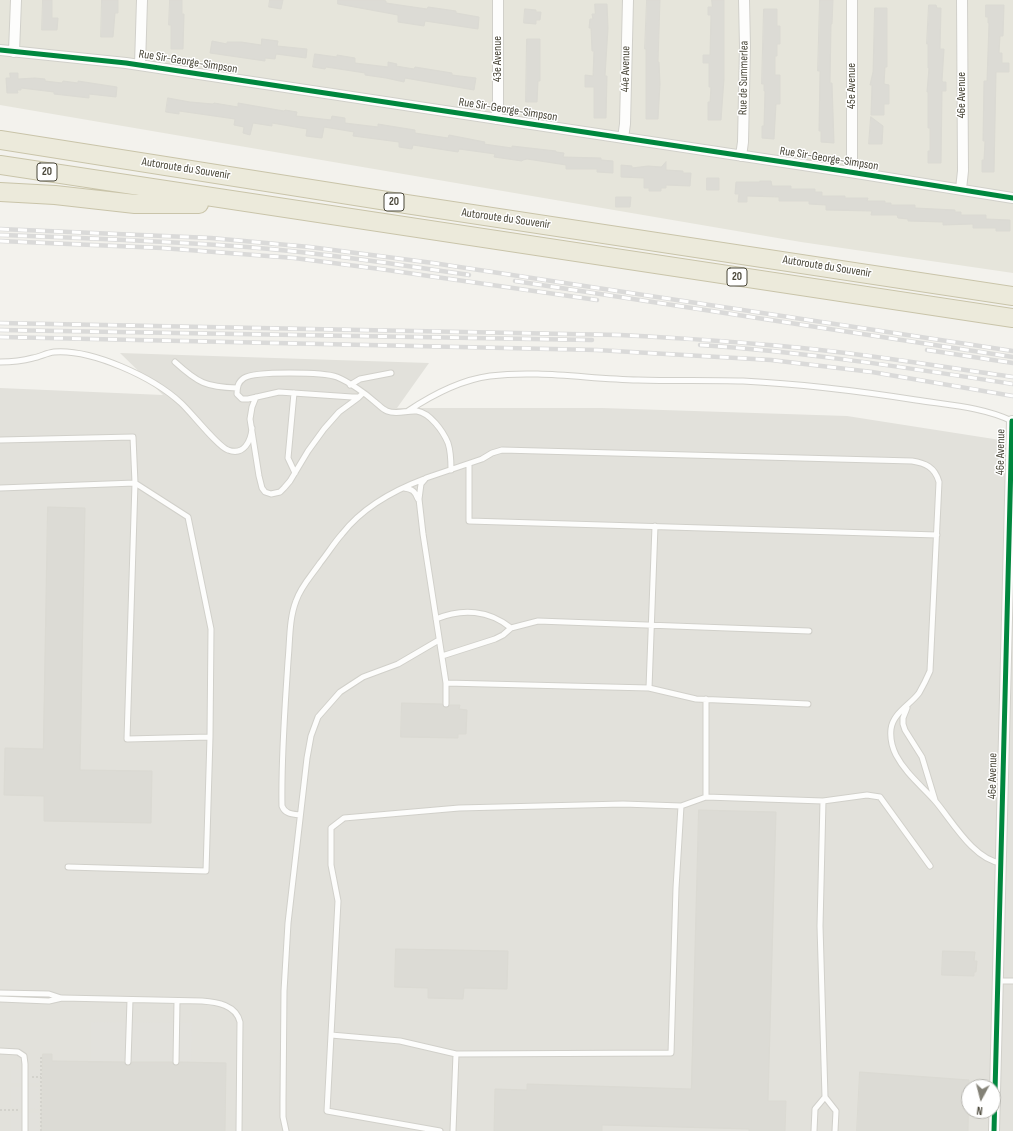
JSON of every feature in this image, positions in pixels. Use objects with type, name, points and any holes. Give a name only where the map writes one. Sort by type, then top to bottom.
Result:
[{"type":"highway","name":"Autoroute du Souvenir","points":[[0,140],[368,198],[1013,296]]},
{"type":"highway","name":"Autoroute du Souvenir","points":[[0,165],[1013,318]]},
{"type":"highway","points":[[0,192],[54,195],[135,204],[262,205]]},
{"type":"street","points":[[14,52],[16,0]]},
{"type":"street","points":[[140,65],[142,0]]},
{"type":"street","name":"43e Avenue","points":[[496,119],[498,105],[498,0]]},
{"type":"street","name":"44e Avenue","points":[[623,138],[625,124],[628,0]]},
{"type":"street","name":"Rue de Summerlea","points":[[741,156],[743,142],[745,46],[744,0]]},
{"type":"street","name":"45e Avenue","points":[[850,172],[852,158],[852,0]]},
{"type":"street","name":"46e Avenue","points":[[961,189],[963,171],[962,0]]},
{"type":"street","name":"Rue Sir-George-Simpson","points":[[0,50],[140,65],[1013,198]]},
{"type":"street","name":"46e Avenue","points":[[994,1131],[1013,421]]},
{"type":"lane","points":[[0,362],[22,360],[54,352],[79,354],[91,357],[120,367],[162,388],[180,402],[220,444],[228,450],[236,451],[244,448],[250,441],[252,428]]},
{"type":"lane","points":[[175,362],[190,376],[202,384],[218,388],[237,388]]},
{"type":"lane","points":[[350,385],[360,379],[391,373]]},
{"type":"lane","points":[[361,395],[279,392],[242,399],[237,394],[237,388],[238,384],[243,379],[257,374],[327,374],[336,377],[350,385],[361,395],[387,410],[399,413],[418,411],[426,414],[441,431],[447,442],[451,455],[451,470]]},
{"type":"lane","points":[[408,411],[420,403],[472,379],[490,376],[537,374],[638,380],[710,380],[802,385],[950,405],[1000,416],[1013,421]]},
{"type":"lane","points":[[294,393],[288,458],[294,473]]},
{"type":"lane","points":[[256,397],[250,413],[259,476],[262,488],[265,492],[271,494],[280,492],[290,481],[308,451],[324,429],[339,412],[361,395]]},
{"type":"lane","points":[[0,440],[133,437],[135,483],[127,739],[210,738]]},
{"type":"lane","points":[[300,815],[288,813],[282,806],[286,698],[291,628],[295,603],[304,584],[342,533],[366,509],[383,497],[426,478],[469,464],[502,450],[912,461],[929,465],[937,475],[939,482],[930,671],[919,692],[893,721],[891,737],[893,747],[904,767],[936,801],[958,830],[977,851],[989,860],[1001,863]]},
{"type":"lane","points":[[469,464],[469,521],[937,535]]},
{"type":"lane","points":[[426,478],[421,484],[419,499],[446,683],[446,704]]},
{"type":"lane","points":[[0,488],[135,483],[188,517],[211,629],[210,738],[206,871],[68,867]]},
{"type":"lane","points":[[401,488],[410,488],[419,499]]},
{"type":"lane","points":[[649,688],[655,526]]},
{"type":"lane","points":[[436,619],[452,613],[472,612],[493,617],[503,622],[510,628]]},
{"type":"lane","points":[[442,656],[495,639],[503,635],[510,628],[538,621],[809,631]]},
{"type":"lane","points":[[286,1131],[283,1117],[283,1101],[286,954],[289,904],[309,746],[314,727],[318,717],[340,692],[350,685],[363,677],[398,664],[439,640]]},
{"type":"lane","points":[[446,683],[649,688],[696,699],[808,704]]},
{"type":"lane","points":[[706,699],[706,797]]},
{"type":"lane","points":[[909,704],[905,712],[903,724],[905,730],[922,757],[936,801]]},
{"type":"lane","points":[[440,1131],[327,1111],[338,901],[331,865],[331,828],[344,818],[459,808],[622,804],[681,806],[706,797],[823,801],[867,795],[880,797],[930,866]]},
{"type":"lane","points":[[823,801],[820,926],[825,1098],[836,1111],[835,1131]]},
{"type":"lane","points":[[331,1035],[400,1041],[456,1054],[671,1053],[676,888],[681,806]]},
{"type":"lane","points":[[998,981],[1013,981]]},
{"type":"lane","points":[[0,993],[49,994],[62,998]]},
{"type":"lane","points":[[0,999],[49,1001],[62,998],[208,1001],[234,1010],[239,1017],[240,1025],[238,1131]]},
{"type":"lane","points":[[128,1062],[130,1000]]},
{"type":"lane","points":[[176,1062],[177,1001]]},
{"type":"lane","points":[[0,1051],[18,1052],[24,1056],[26,1064],[25,1131]]},
{"type":"lane","points":[[453,1131],[456,1054]]},
{"type":"lane","points":[[814,1131],[815,1109],[825,1098]]},
{"type":"path","points":[[41,1131],[41,1058],[43,1058]]},
{"type":"path","points":[[0,1110],[19,1110]]},
{"type":"shaded area","points":[[0,0],[1013,0],[1013,273],[801,242],[0,105]]},
{"type":"shaded area","points":[[120,353],[429,363],[397,408],[602,408],[847,416],[1013,442],[1013,1131],[0,1131],[0,388],[163,395]]},
{"type":"shaded area","points":[[91,1022],[192,1023],[191,1062],[91,1061]]},
{"type":"shaded area","points":[[11,1070],[40,1070],[39,1083],[11,1083]]},
{"type":"shaded area","points":[[11,1087],[39,1087],[39,1109],[11,1108]]},
{"type":"shaded area","points":[[11,1113],[39,1113],[39,1131],[11,1131]]},
{"type":"building","points":[[43,0],[52,0],[52,18],[58,18],[57,30],[42,30]]},
{"type":"building","points":[[102,0],[118,0],[118,13],[115,13],[113,37],[101,37]]},
{"type":"building","points":[[170,0],[182,0],[182,14],[184,14],[183,49],[171,49],[171,25],[169,25]]},
{"type":"building","points":[[270,0],[283,0],[281,9],[269,7]]},
{"type":"building","points":[[338,0],[382,0],[386,1],[386,3],[427,9],[428,7],[456,11],[456,13],[479,17],[478,29],[425,21],[424,26],[398,22],[398,15],[338,4]]},
{"type":"building","points":[[647,0],[660,0],[658,62],[660,84],[658,119],[646,119],[645,49]]},
{"type":"building","points":[[712,0],[724,0],[724,79],[721,120],[708,120],[708,102],[710,102],[711,87],[709,87],[709,63],[703,63],[703,55],[710,55],[711,15],[708,15],[708,7],[712,7]]},
{"type":"building","points":[[820,0],[833,0],[830,83],[832,83],[834,143],[821,142],[821,131],[819,131],[820,71],[818,71]]},
{"type":"building","points":[[595,4],[607,4],[608,28],[605,76],[607,76],[606,118],[594,118],[594,87],[585,87],[585,75],[593,76],[594,51],[592,51],[591,28],[589,28],[590,19],[593,19],[592,14],[595,14]]},
{"type":"building","points":[[929,5],[936,5],[937,8],[941,8],[940,49],[944,49],[942,81],[946,82],[946,91],[942,91],[941,163],[928,163],[928,151],[930,151],[927,92],[929,68],[927,44]]},
{"type":"building","points":[[986,5],[1004,5],[1003,36],[1000,36],[999,53],[1002,53],[1002,63],[1009,63],[1009,72],[996,72],[994,172],[982,172],[985,141],[983,141],[984,81],[987,81],[989,23],[988,17],[986,17]]},
{"type":"building","points":[[875,8],[887,8],[887,67],[885,67],[884,84],[889,85],[889,104],[884,104],[884,115],[871,115],[872,85],[870,85],[873,72]]},
{"type":"building","points":[[525,9],[541,12],[540,20],[536,20],[536,24],[524,23]]},
{"type":"building","points":[[764,9],[777,9],[777,26],[780,26],[780,44],[777,44],[777,56],[775,56],[775,75],[780,75],[780,104],[776,104],[774,139],[762,138],[762,126],[764,126],[765,91],[764,84],[762,84]]},
{"type":"building","points":[[262,39],[278,41],[277,46],[307,49],[306,58],[276,54],[275,59],[265,58],[265,61],[210,53],[212,41],[227,44],[227,42],[241,42],[261,45]]},
{"type":"building","points":[[527,39],[540,39],[540,81],[538,81],[537,102],[526,102]]},
{"type":"building","points":[[315,54],[355,58],[355,63],[388,67],[388,62],[397,64],[396,66],[414,69],[415,67],[452,73],[452,75],[476,78],[474,90],[405,78],[404,82],[365,75],[365,73],[326,67],[325,69],[313,67]]},
{"type":"building","points":[[10,73],[18,73],[18,79],[35,78],[62,83],[63,81],[78,83],[78,81],[117,87],[116,97],[89,94],[89,98],[21,88],[21,90],[17,90],[18,93],[7,93],[6,78],[10,78]]},
{"type":"building","points":[[168,98],[238,107],[238,103],[297,112],[296,116],[331,120],[332,116],[345,118],[345,123],[378,127],[378,124],[415,130],[415,133],[448,138],[449,135],[485,142],[484,144],[512,148],[512,146],[556,151],[564,153],[563,157],[601,158],[601,160],[613,161],[613,173],[597,172],[597,169],[566,169],[566,165],[527,159],[522,161],[494,157],[495,154],[459,149],[458,152],[413,145],[412,149],[399,147],[399,142],[353,136],[354,132],[324,127],[322,138],[306,136],[307,129],[272,123],[272,126],[253,123],[250,135],[243,133],[244,127],[234,125],[235,119],[179,111],[179,114],[166,112]]},
{"type":"building","points":[[871,117],[883,126],[882,144],[869,144]]},
{"type":"building","points":[[666,162],[666,170],[691,173],[690,186],[666,185],[666,188],[661,188],[661,191],[649,191],[649,188],[644,188],[644,178],[621,177],[621,165],[632,166],[632,168],[648,166],[661,167]]},
{"type":"building","points":[[707,178],[719,178],[719,190],[707,190]]},
{"type":"building","points":[[771,181],[772,186],[791,186],[791,189],[815,189],[815,192],[822,192],[822,196],[868,198],[867,201],[885,201],[885,203],[891,203],[891,205],[915,205],[915,208],[955,210],[955,212],[961,212],[961,215],[986,215],[986,219],[1010,220],[1010,231],[996,231],[996,228],[973,228],[973,224],[943,225],[943,222],[908,221],[908,219],[898,218],[897,215],[871,215],[872,211],[826,210],[826,205],[809,204],[809,201],[779,201],[779,197],[747,196],[747,202],[738,202],[739,194],[735,194],[736,182]]},
{"type":"building","points":[[616,197],[631,197],[630,207],[616,207]]},
{"type":"building","points":[[48,507],[85,508],[80,770],[152,771],[151,823],[44,821],[44,796],[4,795],[5,748],[43,749]]},
{"type":"building","points":[[402,703],[442,704],[446,708],[450,705],[460,705],[459,709],[467,710],[466,734],[458,734],[458,738],[401,737]]},
{"type":"building","points":[[699,810],[776,812],[768,1101],[786,1101],[785,1131],[602,1125],[602,1131],[494,1131],[495,1089],[527,1090],[527,1084],[691,1089]]},
{"type":"building","points":[[396,949],[508,951],[507,989],[464,988],[463,999],[428,998],[428,988],[395,987]]},
{"type":"building","points":[[943,951],[975,952],[974,961],[977,961],[974,976],[942,975]]},
{"type":"building","points":[[43,1054],[52,1054],[52,1061],[124,1062],[127,1066],[132,1062],[172,1062],[176,1066],[180,1062],[226,1063],[225,1131],[42,1131]]},
{"type":"building","points":[[860,1072],[961,1079],[961,1119],[968,1119],[968,1131],[857,1131]]},
{"type":"railway","points":[[0,229],[211,238],[310,247],[433,263],[1013,351]]},
{"type":"railway","points":[[0,235],[154,241],[275,249],[469,275]]},
{"type":"railway","points":[[0,241],[162,248],[294,258],[597,300]]},
{"type":"railway","points":[[515,281],[1013,357]]},
{"type":"railway","points":[[0,323],[643,336],[734,342],[829,351],[1013,377]]},
{"type":"railway","points":[[0,330],[592,340]]},
{"type":"railway","points":[[0,337],[597,350],[771,360],[872,372],[1013,396]]},
{"type":"railway","points":[[700,345],[818,356],[1013,384]]},
{"type":"railway","points":[[927,350],[1013,363]]},
{"type":"cycle path","points":[[0,50],[126,63],[1013,198]]},
{"type":"cycle path","points":[[994,1131],[1012,421]]}]
